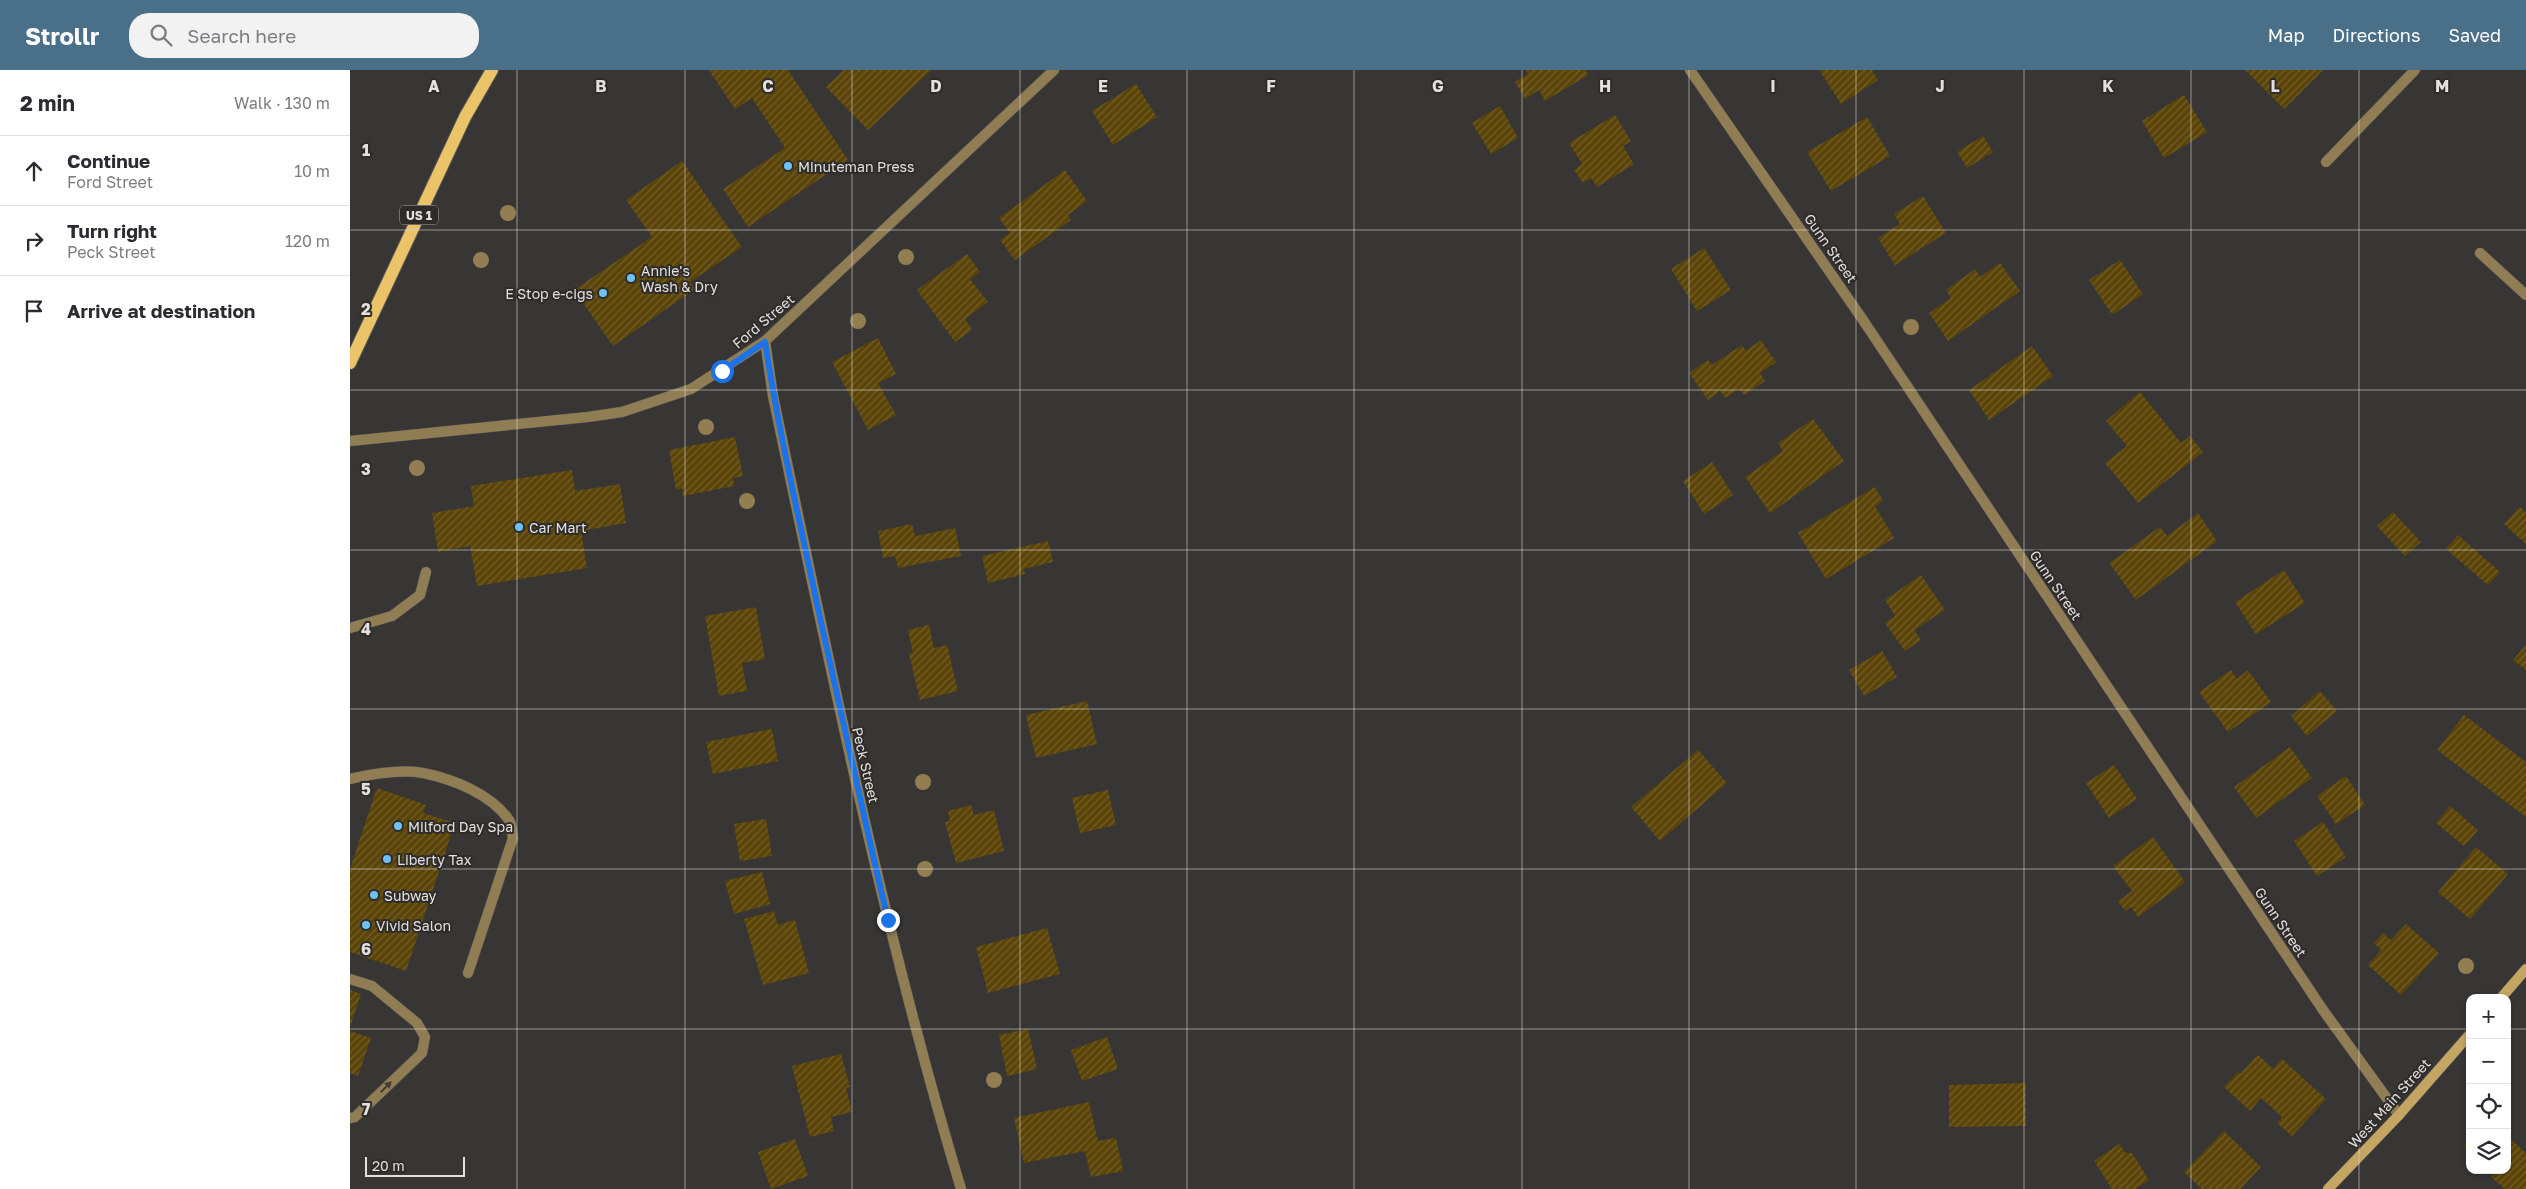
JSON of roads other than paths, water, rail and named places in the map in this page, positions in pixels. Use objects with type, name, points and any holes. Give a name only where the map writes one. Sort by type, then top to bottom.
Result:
[{"type":"main road","name":"US 1","points":[[350,363],[465,117],[492,70]]},
{"type":"main road","points":[[2504,994],[2526,969]]},
{"type":"main road","name":"West Main Street","points":[[2328,1189],[2399,1115],[2466,1039]]},
{"type":"street","name":"Ford Street","points":[[350,441],[548,422],[622,412],[691,389],[765,342],[1054,70]]},
{"type":"street","name":"Gunn Street","points":[[1690,70],[1859,313],[2323,1010],[2399,1115]]},
{"type":"street","points":[[2326,162],[2415,70]]},
{"type":"street","points":[[2480,253],[2526,295]]},
{"type":"street","name":"Peck Street","points":[[765,342],[773,396],[858,794],[891,930],[961,1189]]},
{"type":"street","points":[[350,628],[392,616],[420,595],[426,572]]},
{"type":"street","points":[[350,779],[392,773],[422,773],[454,782],[490,799],[510,821],[513,838],[468,972]]},
{"type":"street","points":[[350,978],[372,986],[417,1023],[425,1037],[422,1053],[356,1117],[350,1118]]},
{"type":"place","name":"Minuteman Press","points":[[788,166]]},
{"type":"place","name":"Annie's Wash & Dry","points":[[631,278]]},
{"type":"place","name":"E Stop e-cigs","points":[[603,293]]},
{"type":"place","name":"Car Mart","points":[[519,527]]},
{"type":"place","name":"Milford Day Spa","points":[[398,826]]},
{"type":"place","name":"Liberty Tax","points":[[387,859]]},
{"type":"place","name":"Subway","points":[[374,895]]},
{"type":"place","name":"Vivid Salon","points":[[366,925]]}]
